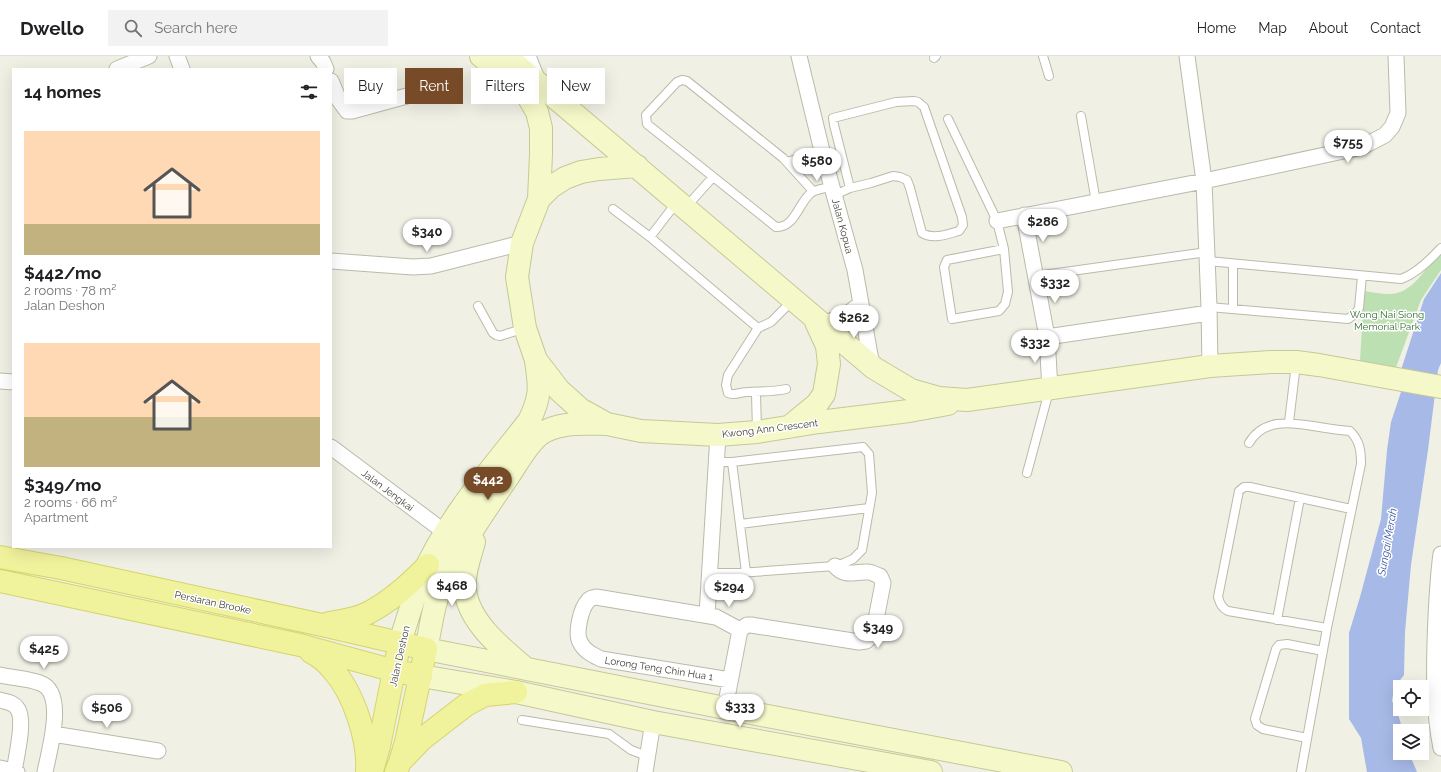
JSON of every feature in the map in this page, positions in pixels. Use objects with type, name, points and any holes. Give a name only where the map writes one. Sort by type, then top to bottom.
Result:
[{"type":"main road","points":[[481,56],[526,93],[536,112],[541,128],[538,199]]},
{"type":"main road","points":[[506,56],[521,68]]},
{"type":"main road","points":[[539,83],[874,368],[911,390],[939,398],[967,400],[1210,366],[1271,362],[1296,362],[1319,365],[1439,387]]},
{"type":"main road","name":"Kwong Ann Crescent","points":[[637,166],[581,172],[565,178],[551,187],[538,199],[522,243],[517,277],[525,328],[536,360],[559,390],[580,409],[607,424],[641,431],[718,435],[756,432],[819,422],[909,411],[967,400]]},
{"type":"main road","points":[[788,427],[817,404],[824,394],[827,384],[829,364],[827,346],[818,320]]},
{"type":"main road","name":"Jalan Deshon","points":[[371,772],[379,746],[400,642],[421,579],[446,533],[474,491],[529,421],[535,410],[540,388],[536,360]]},
{"type":"main road","points":[[398,767],[421,676],[437,599],[452,564],[480,517],[529,446],[539,435],[556,427],[607,424]]},
{"type":"main road","points":[[480,517],[466,574],[465,591],[471,610],[479,624],[524,667]]},
{"type":"main road","name":"Persiaran Brooke","points":[[0,557],[68,570],[400,642],[426,649]]},
{"type":"main road","points":[[322,625],[348,620],[367,614],[399,592],[428,565]]},
{"type":"main road","points":[[0,581],[300,645],[395,671],[516,692],[653,722],[920,771]]},
{"type":"main road","points":[[300,645],[319,657],[332,668],[345,688],[356,710],[362,729],[366,772]]},
{"type":"main road","points":[[426,649],[1061,772]]},
{"type":"main road","points":[[398,767],[422,739],[466,705],[485,695],[516,692]]},
{"type":"street","points":[[119,68],[149,56]]},
{"type":"street","points":[[177,56],[182,68]]},
{"type":"street","points":[[318,56],[326,68]]},
{"type":"street","points":[[528,56],[533,68]]},
{"type":"street","name":"Jalan Kopua","points":[[799,56],[822,151],[855,270],[870,355],[874,368]]},
{"type":"street","points":[[1187,56],[1204,181],[1210,310],[1210,366]]},
{"type":"street","points":[[997,221],[1204,181],[1362,147],[1384,135],[1392,127],[1398,113],[1396,56]]},
{"type":"street","points":[[332,83],[339,100],[346,111],[352,111],[405,96]]},
{"type":"street","points":[[1024,215],[1047,337],[1050,389]]},
{"type":"street","points":[[332,261],[413,267],[431,266],[522,243]]},
{"type":"street","points":[[818,320],[838,319],[850,313],[862,303]]},
{"type":"street","points":[[1047,337],[1210,310]]},
{"type":"street","points":[[0,381],[12,382]]},
{"type":"street","points":[[707,615],[718,435]]},
{"type":"street","name":"Jalan Jengkai","points":[[332,448],[446,533]]},
{"type":"street","points":[[1441,554],[1436,592],[1434,662],[1441,748]]},
{"type":"street","points":[[725,708],[740,630],[747,625],[859,642],[866,641],[873,635],[883,583],[880,576],[870,572],[848,574],[840,571],[835,566]]},
{"type":"street","name":"Lorong Teng Chin Hua 1","points":[[730,680],[602,659],[587,651],[580,642],[578,634],[582,609],[589,599],[596,596],[716,617],[740,630]]},
{"type":"street","points":[[0,675],[41,683],[50,689],[55,704],[53,734],[45,772]]},
{"type":"street","points":[[0,700],[11,703],[17,707],[20,714],[21,723],[11,771]]},
{"type":"street","points":[[645,772],[653,722]]},
{"type":"street","points":[[53,734],[158,751]]},
{"type":"lane","points":[[1043,56],[1049,76]]},
{"type":"lane","points":[[813,191],[787,162],[687,81],[682,80],[677,82],[646,115],[648,124],[776,227],[784,226],[790,221],[808,195],[813,191],[834,191],[850,188],[871,183],[893,176],[907,180],[922,233],[927,237],[939,236],[959,230],[963,225],[962,217],[924,107],[918,102],[896,102],[833,118],[850,188]]},
{"type":"lane","points":[[1081,116],[1096,202]]},
{"type":"lane","points":[[948,119],[997,221],[1004,249],[1008,292],[1005,304],[999,311],[952,319],[944,267],[947,260],[1004,249]]},
{"type":"lane","points":[[787,162],[822,151]]},
{"type":"lane","points":[[650,237],[713,176]]},
{"type":"lane","points":[[613,209],[650,237],[758,328]]},
{"type":"lane","points":[[1036,276],[1207,257],[1233,264],[1401,279],[1408,276],[1432,258],[1441,248]]},
{"type":"lane","points":[[1233,264],[1233,309]]},
{"type":"lane","points":[[1210,310],[1233,309],[1348,319],[1360,308],[1362,276]]},
{"type":"lane","points":[[786,389],[756,393],[745,392],[731,394],[728,393],[726,385],[728,375],[758,328],[771,322],[794,300]]},
{"type":"lane","points":[[478,306],[493,333],[496,335],[500,336],[525,328]]},
{"type":"lane","points":[[1289,422],[1296,362]]},
{"type":"lane","points":[[1027,473],[1050,389]]},
{"type":"lane","points":[[756,393],[756,432]]},
{"type":"lane","points":[[1249,443],[1253,436],[1265,428],[1276,424],[1289,422],[1350,431],[1356,437],[1361,449],[1361,464],[1322,651],[1301,772]]},
{"type":"lane","points":[[710,573],[835,566],[853,559],[862,550],[872,493],[869,454],[863,447],[732,462],[717,462]]},
{"type":"lane","points":[[732,462],[746,572]]},
{"type":"lane","points":[[1327,628],[1228,611],[1220,604],[1218,597],[1239,491],[1241,488],[1250,487],[1351,509]]},
{"type":"lane","points":[[1277,620],[1300,498]]},
{"type":"lane","points":[[740,524],[869,508]]},
{"type":"lane","points":[[1307,738],[1263,729],[1257,725],[1255,719],[1276,649],[1279,645],[1287,644],[1322,651]]},
{"type":"lane","points":[[522,720],[609,734],[631,750],[647,756]]},
{"type":"green space","name":"Wong Nai Siong Memorial Park","points":[[1441,251],[1441,270],[1421,300],[1395,370],[1360,361],[1364,291],[1389,294],[1398,293],[1406,289],[1419,278]]},
{"type":"water","name":"Sungai Merah","points":[[1441,273],[1441,363],[1438,370],[1411,565],[1405,632],[1404,675],[1400,680],[1393,680],[1393,716],[1399,716],[1401,724],[1393,724],[1393,760],[1412,760],[1417,772],[1367,772],[1361,738],[1349,719],[1349,633],[1381,519],[1387,450],[1391,422],[1401,392],[1401,370],[1424,299]]}]
